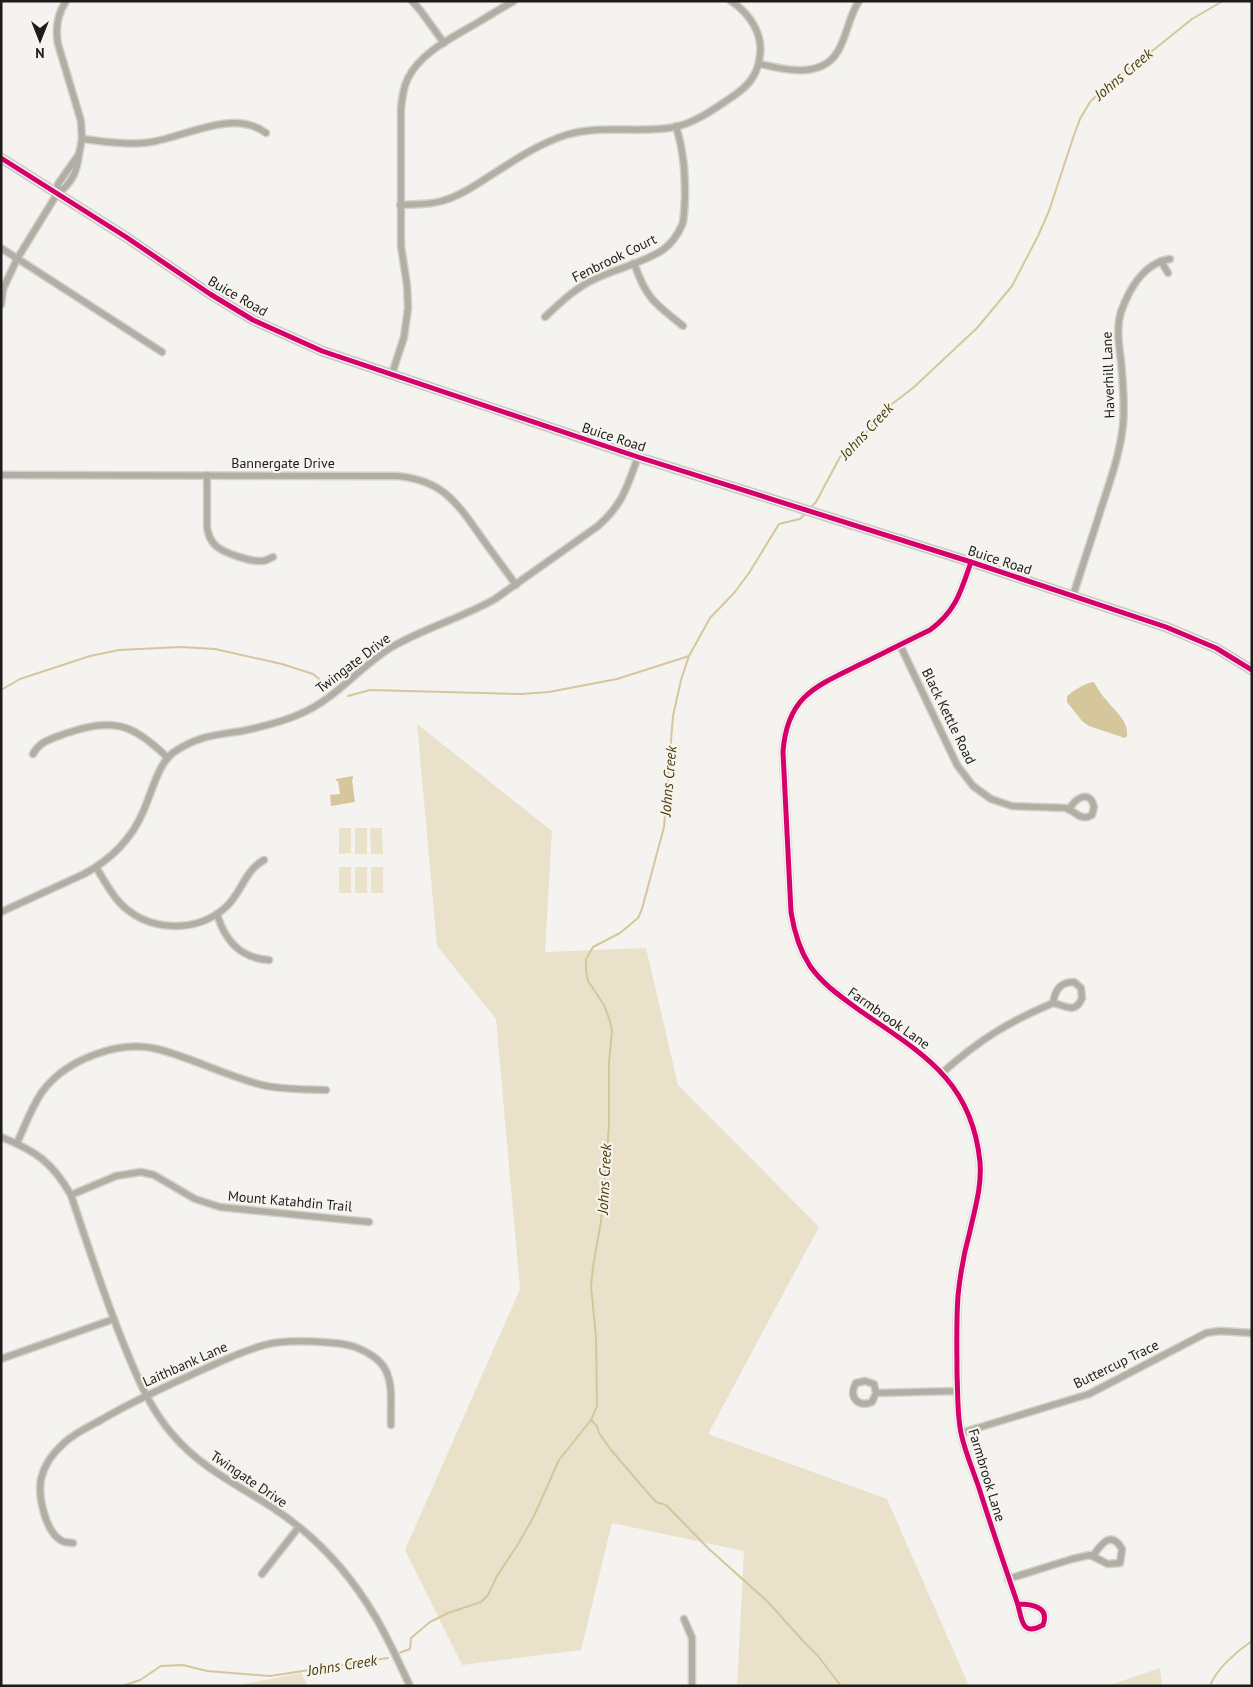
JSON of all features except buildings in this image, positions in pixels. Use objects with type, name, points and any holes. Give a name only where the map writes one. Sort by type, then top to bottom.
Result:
[{"type":"street","points":[[1,305],[3,289],[17,259],[57,194],[58,184],[79,154],[82,139],[81,121],[56,33],[60,12],[66,1]]},
{"type":"street","points":[[412,1],[444,43]]},
{"type":"street","points":[[392,374],[404,336],[408,308],[408,285],[401,246],[400,205],[400,109],[403,91],[407,79],[417,64],[427,55],[514,1]]},
{"type":"street","points":[[400,205],[430,204],[452,198],[536,148],[567,135],[591,130],[660,129],[676,126],[702,116],[739,93],[754,78],[760,64],[760,39],[756,28],[749,17],[731,1]]},
{"type":"street","points":[[760,64],[780,69],[802,71],[814,69],[828,62],[838,51],[859,1]]},
{"type":"street","points":[[82,139],[128,144],[144,143],[172,138],[206,127],[227,124],[250,124],[266,132]]},
{"type":"street","name":"Fenbrook Court","points":[[545,317],[582,285],[659,252],[675,238],[682,224],[684,212],[685,166],[682,145],[676,126]]},
{"type":"street","name":"Buice Road","points":[[1,158],[253,320],[322,351],[638,457],[971,562],[1188,635],[1216,648],[1252,670]]},
{"type":"street","points":[[1,248],[162,352]]},
{"type":"street","name":"Haverhill Lane","points":[[1073,596],[1113,472],[1120,443],[1124,404],[1118,335],[1120,314],[1126,298],[1139,277],[1160,261],[1170,259]]},
{"type":"street","points":[[1160,261],[1168,273]]},
{"type":"street","points":[[634,263],[641,283],[649,297],[683,326]]},
{"type":"street","name":"Twingate Drive","points":[[1,912],[96,867],[116,852],[133,832],[143,814],[160,771],[168,758],[186,744],[213,734],[264,726],[302,713],[332,696],[373,660],[392,647],[483,606],[598,526],[609,516],[625,493],[638,457]]},
{"type":"street","name":"Bannergate Drive","points":[[1,475],[397,476],[424,481],[443,491],[458,504],[516,584]]},
{"type":"street","points":[[207,475],[207,527],[214,544],[225,552],[254,561],[264,561],[273,557]]},
{"type":"street","name":"Farmbrook Lane","points":[[971,562],[960,595],[948,614],[930,630],[817,686],[800,701],[789,721],[784,736],[783,752],[791,912],[794,930],[801,948],[809,964],[838,995],[921,1053],[942,1073],[957,1093],[969,1116],[976,1138],[980,1163],[978,1196],[965,1252],[958,1295],[956,1332],[961,1433],[1024,1626],[1028,1629],[1036,1629],[1043,1625],[1045,1617],[1040,1608],[1027,1604],[1018,1604]]},
{"type":"street","name":"Black Kettle Road","points":[[900,645],[958,765],[973,786],[991,799],[1012,806],[1070,810]]},
{"type":"street","points":[[33,754],[37,746],[44,741],[86,726],[106,724],[122,726],[138,732],[150,740],[168,758]]},
{"type":"street","points":[[96,867],[111,892],[132,914],[147,922],[165,926],[184,926],[201,922],[217,914],[234,898],[253,867],[264,860]]},
{"type":"street","points":[[217,914],[224,933],[237,948],[250,956],[269,960]]},
{"type":"street","points":[[942,1073],[966,1051],[1021,1017],[1053,1003],[1070,1008],[1076,1006],[1082,998],[1081,988],[1074,982],[1064,983],[1056,992],[1053,1003]]},
{"type":"street","points":[[18,1144],[35,1103],[54,1079],[79,1062],[119,1048],[140,1046],[158,1049],[263,1085],[326,1090]]},
{"type":"street","name":"Twingate Drive","points":[[1,1137],[35,1153],[50,1164],[62,1178],[71,1195],[114,1319],[140,1385],[172,1434],[193,1456],[217,1474],[274,1509],[317,1542],[353,1584],[376,1618],[410,1686]]},
{"type":"street","name":"Mount Katahdin Trail","points":[[71,1195],[116,1176],[141,1172],[154,1175],[196,1199],[220,1207],[369,1222]]},
{"type":"street","points":[[1,1359],[114,1319]]},
{"type":"street","name":"Buttercup Trace","points":[[961,1433],[1090,1394],[1206,1333],[1220,1331],[1252,1333]]},
{"type":"street","name":"Laithbank Lane","points":[[73,1543],[62,1541],[54,1534],[47,1522],[41,1498],[40,1487],[42,1478],[53,1454],[70,1438],[128,1404],[231,1357],[266,1344],[299,1342],[342,1344],[356,1347],[376,1358],[385,1369],[390,1385],[391,1425]]},
{"type":"street","points":[[876,1393],[958,1391]]},
{"type":"street","points":[[262,1574],[298,1528]]},
{"type":"street","points":[[1008,1578],[1072,1559],[1093,1556],[1108,1564],[1120,1563],[1122,1548],[1118,1542],[1109,1540],[1104,1542],[1093,1556]]},
{"type":"street","points":[[684,1619],[692,1638],[692,1686]]},
{"type":"shaded area","points":[[1094,682],[1124,722],[1127,731],[1125,738],[1089,726],[1082,721],[1067,702],[1067,696],[1076,689]]},
{"type":"shaded area","points":[[417,724],[552,831],[545,952],[646,948],[678,1085],[819,1227],[708,1434],[887,1499],[969,1686],[737,1686],[744,1551],[612,1523],[581,1650],[462,1665],[405,1550],[520,1289],[496,1019],[437,946]]},
{"type":"shaded area","points":[[353,776],[355,802],[331,806],[330,795],[340,794],[336,779]]},
{"type":"shaded area","points":[[339,828],[351,828],[351,853],[339,854]]},
{"type":"shaded area","points":[[355,828],[367,828],[367,854],[355,854]]},
{"type":"shaded area","points":[[370,828],[382,828],[383,854],[371,854]]},
{"type":"shaded area","points":[[339,867],[351,867],[351,893],[339,893]]},
{"type":"shaded area","points":[[355,867],[367,867],[367,893],[355,893]]},
{"type":"shaded area","points":[[371,867],[383,867],[383,893],[371,893]]},
{"type":"shaded area","points":[[1160,1668],[1162,1686],[1107,1686]]},
{"type":"shaded area","points":[[300,1673],[308,1686],[235,1686]]},
{"type":"waterway","name":"Johns Creek","points":[[811,507],[816,502],[840,457],[866,433],[884,410],[913,388],[977,328],[1012,286],[1049,211],[1080,119],[1090,102],[1111,82],[1192,19],[1223,1]]},
{"type":"waterway","name":"Johns Creek","points":[[399,1653],[410,1649],[411,1638],[430,1622],[448,1613],[481,1602],[488,1595],[497,1576],[534,1516],[559,1460],[591,1420],[597,1406],[596,1337],[591,1286],[601,1221],[609,1126],[609,1062],[612,1031],[604,1005],[588,981],[586,959],[593,947],[620,933],[638,918],[642,909],[664,827],[673,716],[681,680],[689,656],[710,618],[734,593],[749,573],[779,524],[800,519],[806,513]]},
{"type":"waterway","points":[[1,690],[20,679],[90,656],[119,650],[181,647],[215,649],[282,664],[313,674],[324,683]]},
{"type":"waterway","points":[[348,696],[370,690],[521,694],[549,692],[617,679],[689,656]]},
{"type":"waterway","points":[[591,1420],[597,1426],[599,1433],[611,1450],[656,1502],[666,1505],[709,1549],[768,1602],[818,1656],[841,1686]]},
{"type":"waterway","points":[[1210,1686],[1222,1667],[1252,1641]]},
{"type":"waterway","name":"Johns Creek","points":[[122,1686],[140,1680],[161,1666],[183,1665],[207,1671],[270,1676],[388,1658]]},
{"type":"cycle path","points":[[1,158],[253,320],[322,351],[638,457],[971,562],[1166,627],[1216,648],[1252,670]]},
{"type":"cycle path","points":[[971,562],[952,608],[939,623],[930,630],[830,679],[807,695],[798,705],[791,718],[783,752],[791,912],[795,933],[803,953],[815,973],[828,986],[905,1042],[941,1072],[967,1110],[975,1134],[980,1162],[980,1180],[962,1264],[957,1306],[959,1419],[965,1447],[1023,1624],[1030,1629],[1043,1625],[1045,1619],[1042,1610],[1034,1606],[1018,1604]]}]
